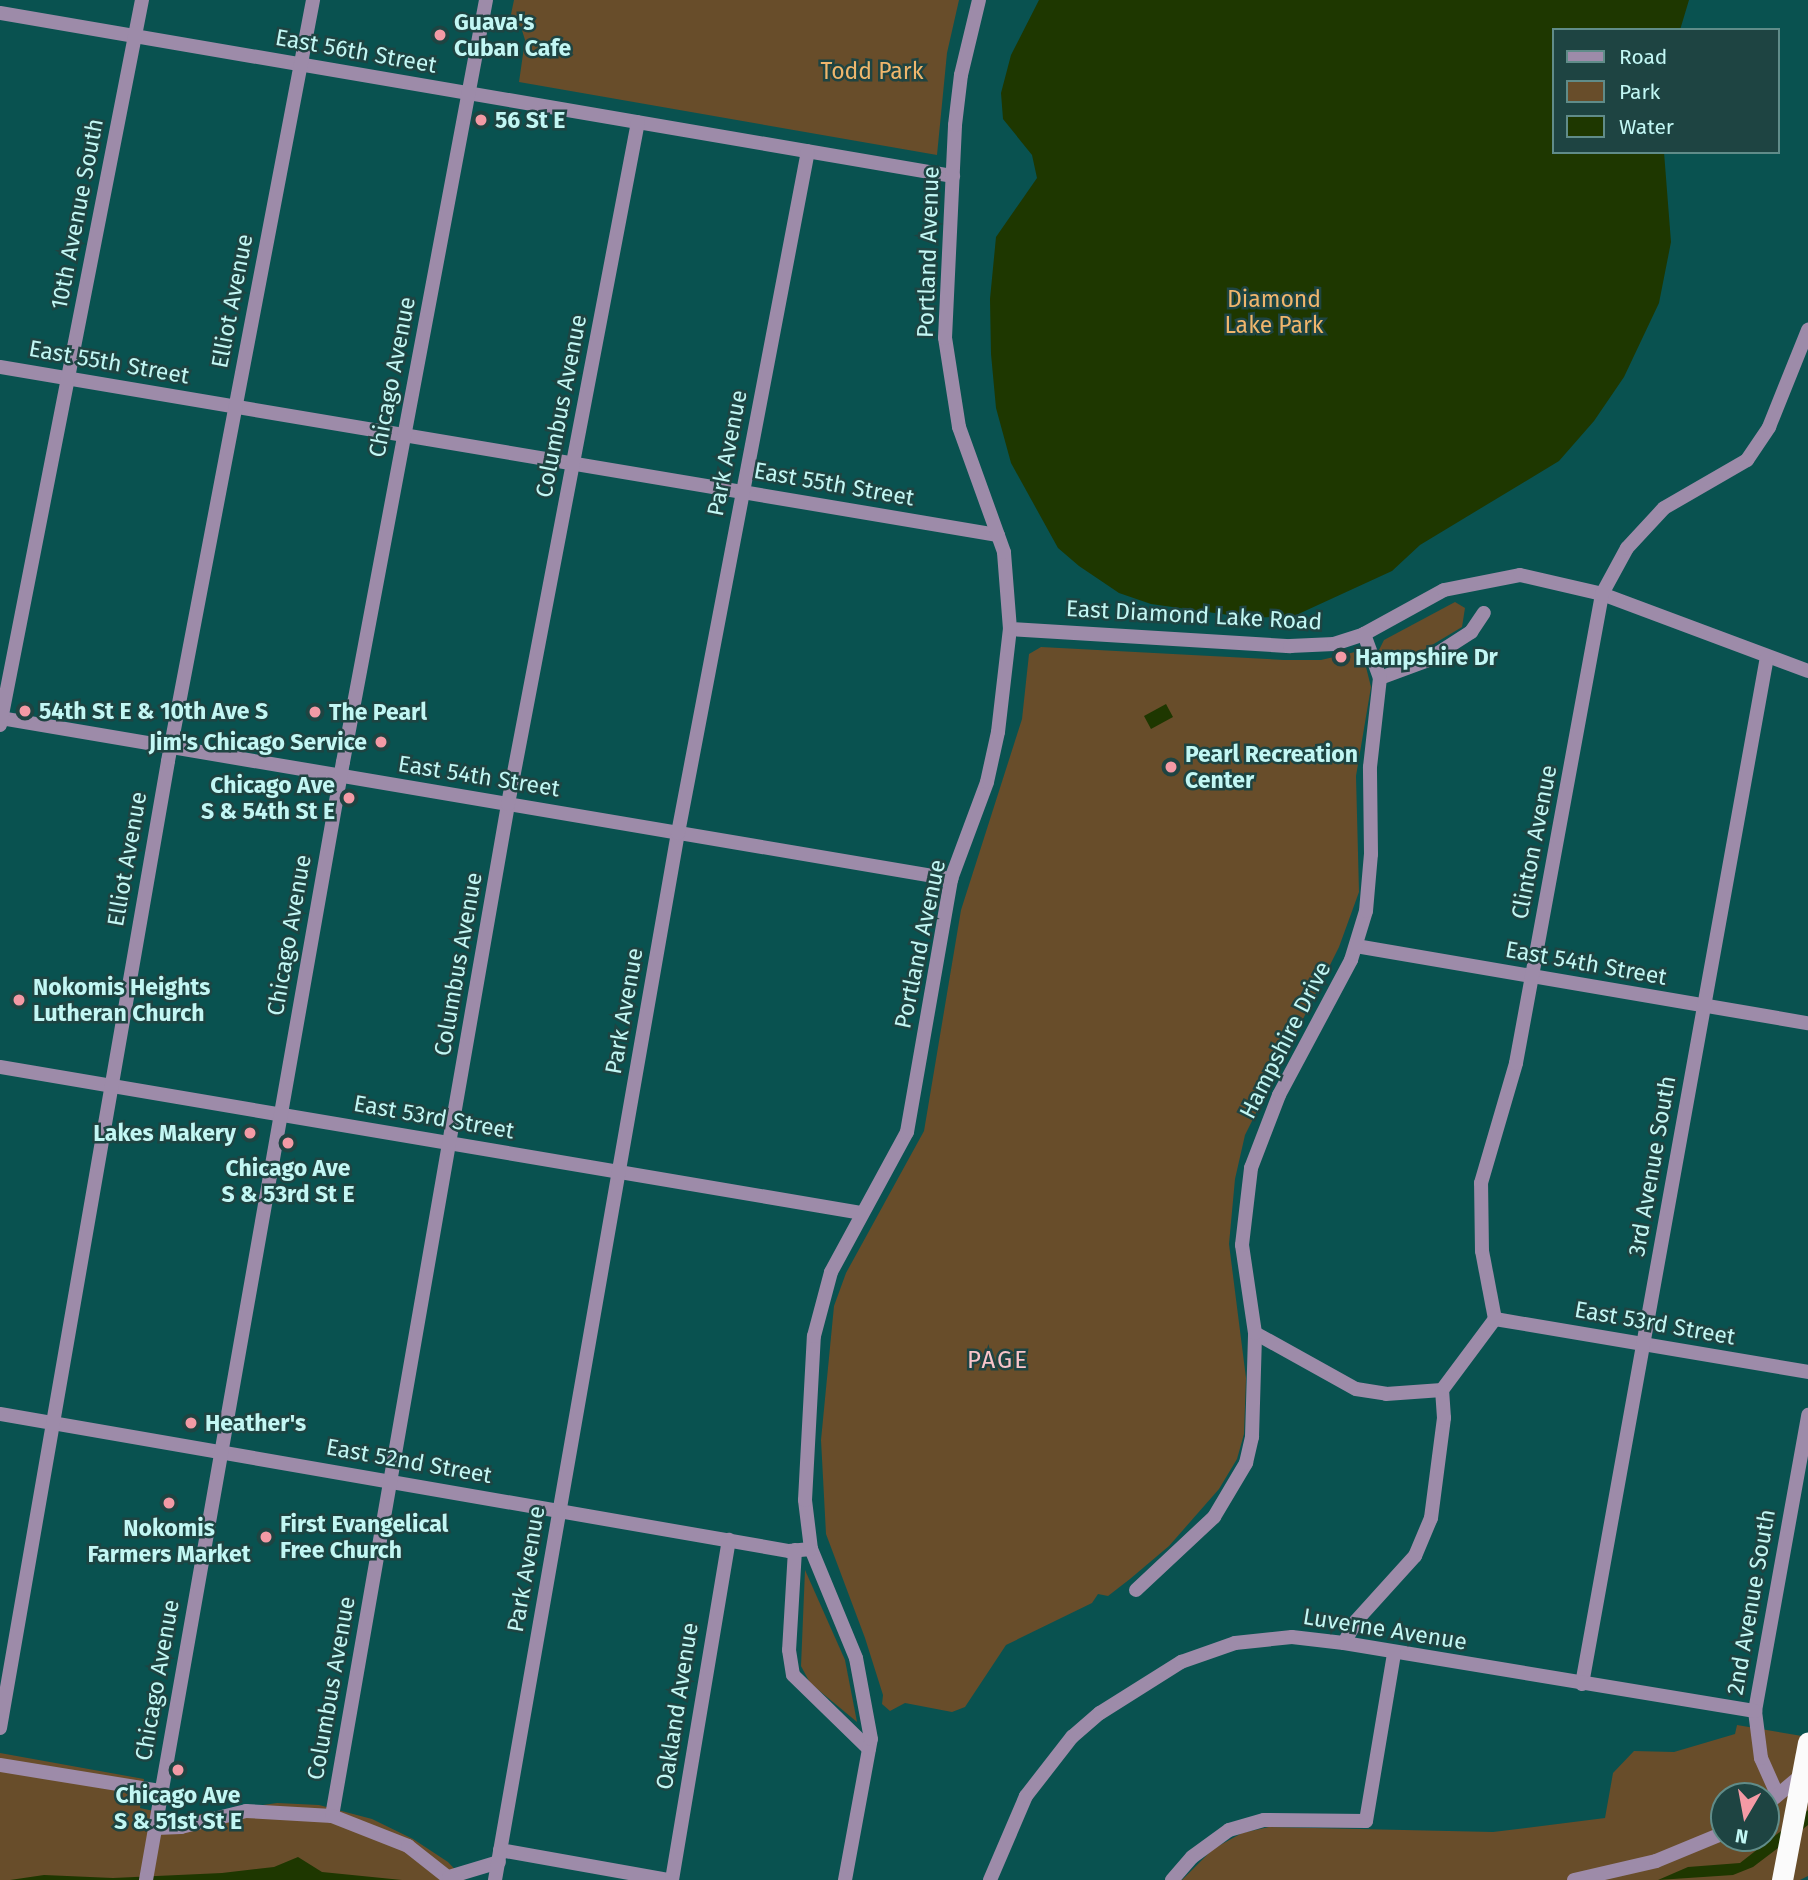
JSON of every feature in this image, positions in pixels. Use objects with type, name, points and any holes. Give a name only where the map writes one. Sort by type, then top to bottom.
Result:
[{"type":"highway","points":[[1782,1880],[1808,1742]]},
{"type":"street","name":"10th Avenue South","points":[[1,721],[142,0]]},
{"type":"street","name":"Elliot Avenue","points":[[0,1728],[171,747],[313,0]]},
{"type":"street","name":"Chicago Avenue","points":[[146,1880],[280,1114],[486,0]]},
{"type":"street","name":"Portland Avenue","points":[[845,1880],[869,1749],[868,1706],[856,1658],[811,1549],[805,1500],[814,1336],[831,1272],[907,1132],[951,879],[987,782],[1006,681],[1010,629],[1007,569],[998,535],[959,427],[945,338],[961,75],[979,0]]},
{"type":"street","name":"East 56th Street","points":[[0,13],[953,176]]},
{"type":"street","name":"Columbus Avenue","points":[[332,1816],[508,804],[638,122]]},
{"type":"street","name":"Park Avenue","points":[[495,1880],[678,832],[808,151]]},
{"type":"street","name":"Clinton Avenue","points":[[1495,1319],[1482,1251],[1481,1183],[1516,1063],[1602,594],[1627,548],[1664,508],[1747,460],[1769,427],[1808,330]]},
{"type":"street","name":"East 55th Street","points":[[0,367],[998,535]]},
{"type":"street","name":"East Diamond Lake Road","points":[[1010,629],[1290,646],[1334,644],[1364,634],[1444,590],[1494,577],[1549,579],[1602,594],[1808,671]]},
{"type":"street","points":[[1380,678],[1426,662],[1471,632],[1483,612]]},
{"type":"street","name":"Hampshire Drive","points":[[1136,1590],[1214,1517],[1246,1463],[1254,1410],[1255,1333],[1242,1245],[1251,1168],[1279,1095],[1356,946],[1369,884],[1370,767],[1380,678],[1364,634]]},
{"type":"street","name":"3rd Avenue South","points":[[1582,1684],[1767,657]]},
{"type":"street","name":"East 54th Street","points":[[1,721],[171,747],[951,879]]},
{"type":"street","name":"East 54th Street","points":[[1356,946],[1808,1023]]},
{"type":"street","name":"East 53rd Street","points":[[0,1067],[861,1213]]},
{"type":"street","points":[[1343,1643],[1356,1621],[1415,1556],[1432,1518],[1444,1418],[1442,1390],[1495,1319]]},
{"type":"street","name":"East 53rd Street","points":[[1495,1319],[1808,1372]]},
{"type":"street","points":[[1255,1333],[1356,1389],[1386,1394],[1442,1390]]},
{"type":"street","name":"East 52nd Street","points":[[0,1414],[729,1540],[795,1550],[811,1549]]},
{"type":"street","name":"2nd Avenue South","points":[[1767,1782],[1755,1711],[1808,1415]]},
{"type":"street","name":"Oakland Avenue","points":[[670,1880],[729,1540]]},
{"type":"street","points":[[795,1550],[789,1650],[793,1675],[869,1749]]},
{"type":"street","name":"Luverne Avenue","points":[[990,1880],[1009,1829],[1047,1765],[1072,1737],[1131,1692],[1181,1662],[1235,1643],[1292,1637],[1343,1643],[1755,1711]]},
{"type":"street","points":[[1172,1880],[1192,1857],[1229,1830],[1264,1820],[1366,1821],[1394,1653]]},
{"type":"street","points":[[0,1765],[160,1791]]},
{"type":"street","points":[[1780,1792],[1808,1770]]},
{"type":"street","points":[[156,1828],[181,1827],[246,1811],[332,1816],[408,1846],[450,1879],[499,1856],[670,1880]]},
{"type":"street","points":[[1574,1880],[1656,1861],[1710,1839]]},
{"type":"green space","name":"Todd Park","points":[[514,0],[959,0],[947,53],[937,155],[519,82],[525,40],[521,27],[510,19]]},
{"type":"green space","points":[[1455,602],[1465,608],[1462,627],[1397,666],[1384,664],[1379,650],[1384,640]]},
{"type":"green space","points":[[1041,647],[1284,660],[1321,660],[1355,652],[1363,655],[1371,687],[1356,776],[1359,892],[1339,947],[1245,1135],[1235,1179],[1229,1244],[1246,1378],[1244,1434],[1237,1459],[1219,1489],[1169,1546],[1108,1596],[1098,1594],[1092,1603],[1006,1645],[965,1707],[952,1712],[905,1703],[890,1711],[882,1704],[883,1695],[865,1638],[826,1534],[821,1440],[834,1306],[846,1273],[924,1131],[961,910],[1022,719],[1029,654]]},
{"type":"green space","points":[[805,1570],[845,1660],[857,1722],[810,1683],[801,1666]]},
{"type":"green space","points":[[1737,1725],[1808,1737],[1808,1876],[1800,1880],[1182,1880],[1213,1849],[1242,1833],[1269,1827],[1493,1832],[1605,1818],[1613,1773],[1634,1751],[1674,1752],[1735,1734]]},
{"type":"green space","points":[[0,1753],[144,1779],[140,1808],[181,1817],[277,1803],[319,1805],[372,1819],[413,1839],[448,1862],[465,1880],[0,1880]]},
{"type":"water","name":"Diamond Lake Park","points":[[1039,0],[1689,0],[1681,28],[1552,28],[1552,154],[1664,154],[1671,242],[1659,303],[1624,377],[1594,421],[1559,461],[1420,545],[1392,571],[1294,616],[1250,618],[1151,604],[1119,593],[1058,548],[1011,463],[996,408],[990,299],[996,237],[1037,178],[1032,155],[1003,119],[1001,93],[1011,55]]},
{"type":"water","points":[[1166,704],[1173,717],[1151,729],[1144,716]]},
{"type":"water","points":[[1808,1810],[1808,1825],[1780,1846],[1780,1832]]},
{"type":"water","points":[[1754,1852],[1773,1852],[1753,1867],[1733,1875],[1658,1880],[1688,1867],[1740,1863]]},
{"type":"water","points":[[298,1857],[322,1872],[402,1880],[10,1880],[44,1875],[113,1878],[222,1873],[274,1867]]},
{"type":"place","name":"Guava's Cuban Cafe","points":[[440,35]]},
{"type":"place","name":"56 St E","points":[[481,120]]},
{"type":"place","name":"Hampshire Dr","points":[[1341,657]]},
{"type":"place","name":"54th St E & 10th Ave S","points":[[25,711]]},
{"type":"place","name":"The Pearl","points":[[315,712]]},
{"type":"place","name":"Jim's Chicago Service","points":[[381,742]]},
{"type":"place","name":"Pearl Recreation Center","points":[[1171,767]]},
{"type":"place","name":"Chicago Ave S & 54th St E","points":[[349,798]]},
{"type":"place","name":"Nokomis Heights Lutheran Church","points":[[19,1000]]},
{"type":"place","name":"Lakes Makery","points":[[250,1133]]},
{"type":"place","name":"Chicago Ave S & 53rd St E","points":[[288,1143]]},
{"type":"place","name":"Heather's","points":[[191,1423]]},
{"type":"place","name":"Nokomis Farmers Market","points":[[169,1503]]},
{"type":"place","name":"First Evangelical Free Church","points":[[266,1537]]},
{"type":"place","name":"Chicago Ave S & 51st St E","points":[[178,1770]]},
{"type":"district","name":"PAGE","points":[[998,1361]]}]
